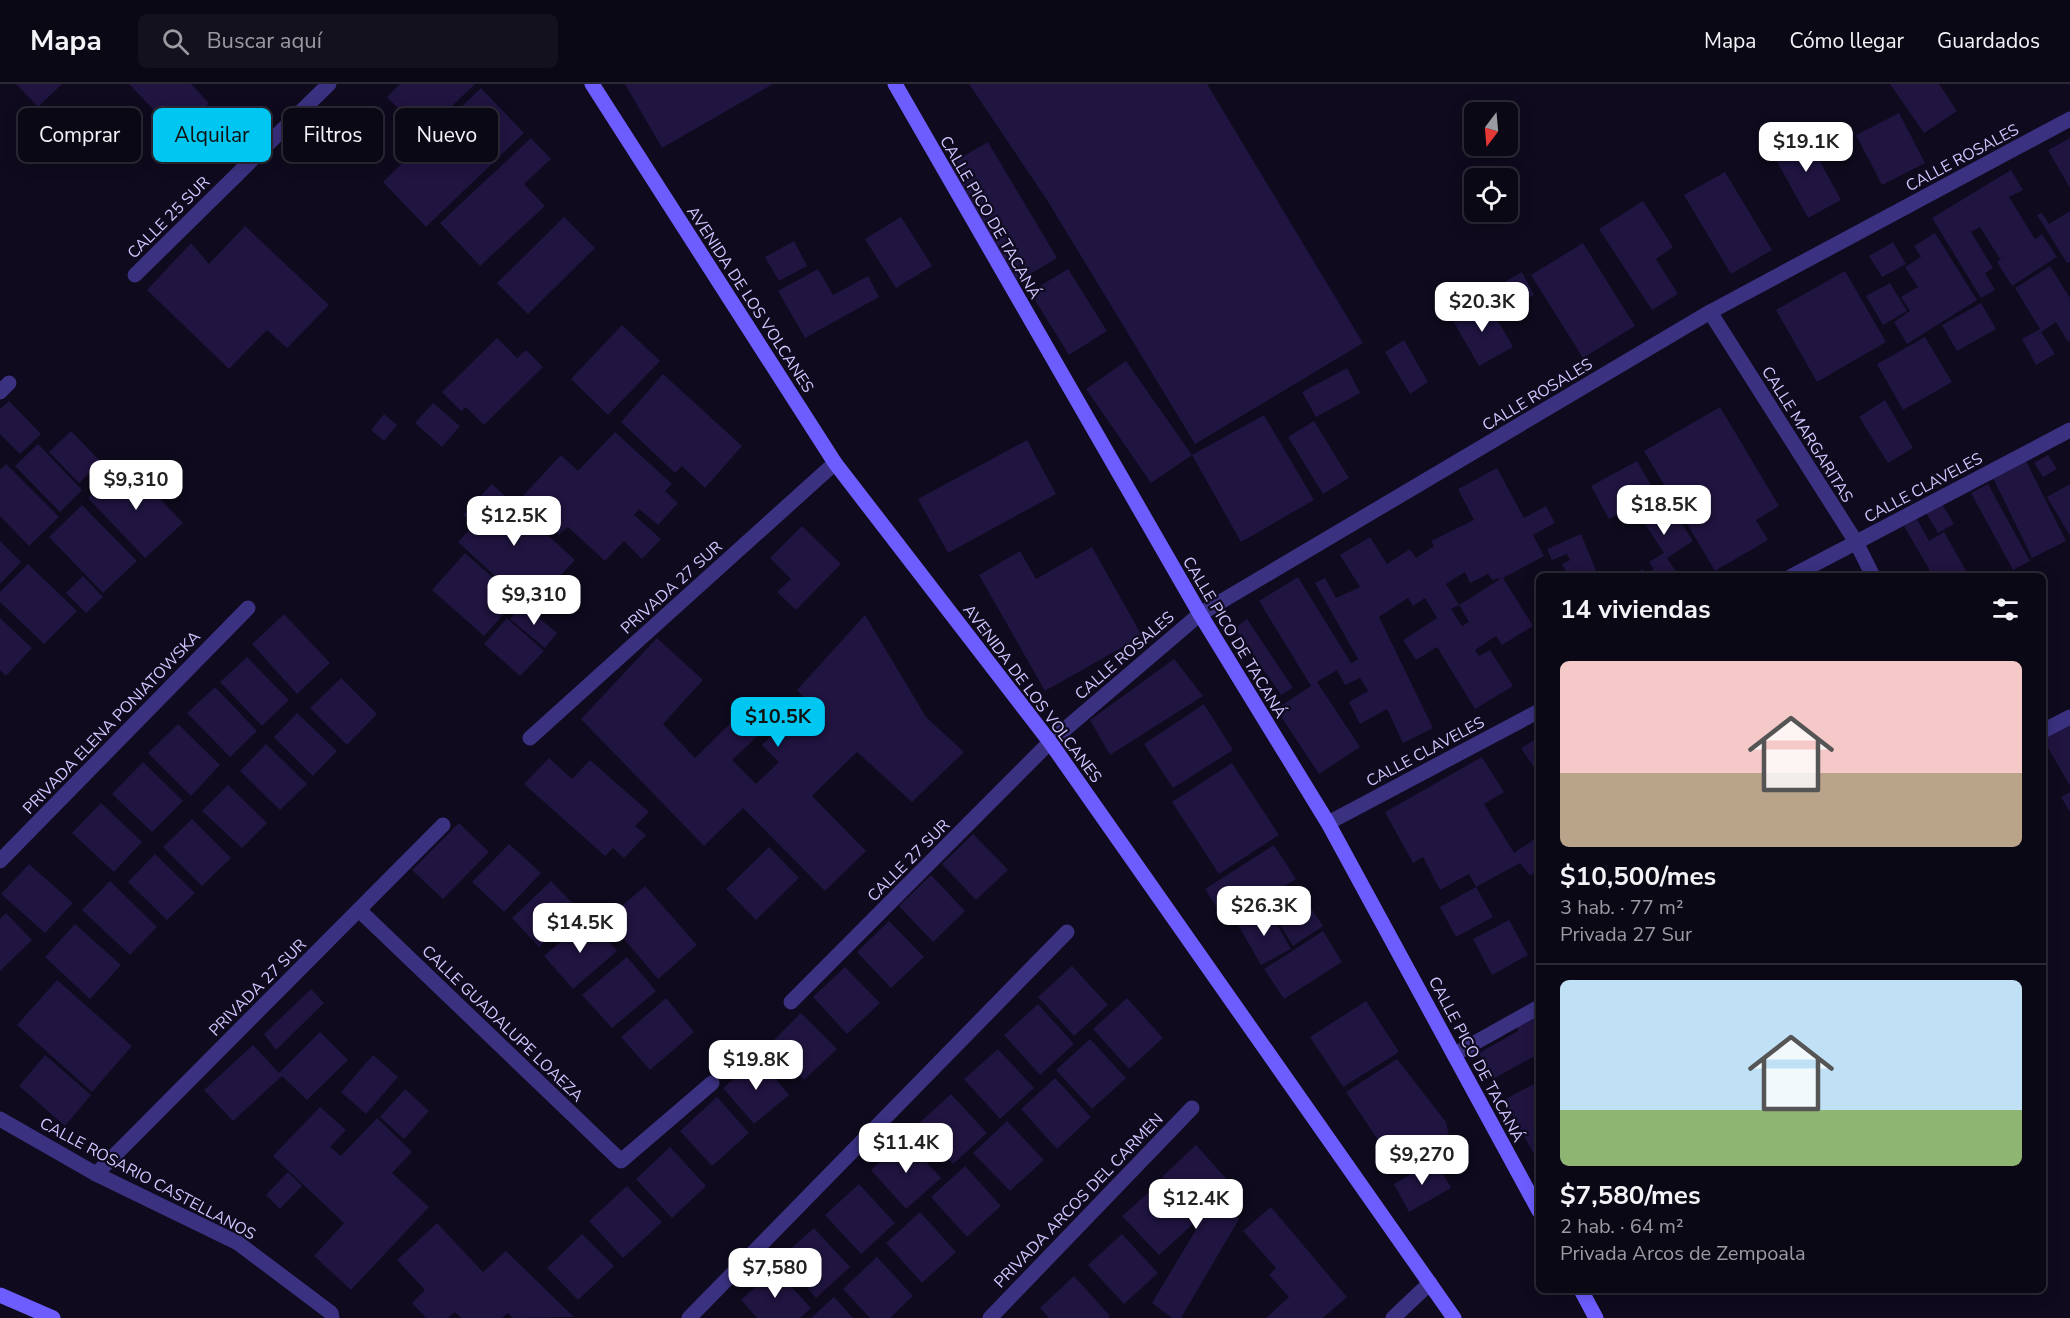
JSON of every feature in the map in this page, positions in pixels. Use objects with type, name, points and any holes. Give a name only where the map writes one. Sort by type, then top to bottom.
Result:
[{"type":"street","name":"CALLE 25 SUR","points":[[135,275],[329,84]]},
{"type":"street","name":"AVENIDA DE LOS VOLCANES","points":[[592,84],[835,463],[1050,742],[1454,1318]]},
{"type":"street","name":"CALLE PICO DE TACANÁ","points":[[895,84],[1200,614],[1328,823],[1536,1205]]},
{"type":"street","name":"CALLE ROSALES","points":[[1050,742],[1200,614],[1710,312],[2070,119]]},
{"type":"street","name":"CALLE MARGARITAS","points":[[1710,312],[1856,542],[1872,573]]},
{"type":"street","name":"CALLE CLAVELES","points":[[1798,573],[2070,430]]},
{"type":"street","name":"PRIVADA 27 SUR","points":[[530,738],[835,463]]},
{"type":"street","name":"PRIVADA ELENA PONIATOWSKA","points":[[0,861],[248,608]]},
{"type":"street","name":"CALLE CLAVELES","points":[[1328,823],[1536,713]]},
{"type":"street","points":[[2046,729],[2070,717]]},
{"type":"street","name":"CALLE 27 SUR","points":[[791,1002],[1050,742]]},
{"type":"street","name":"PRIVADA 27 SUR","points":[[96,1174],[443,825]]},
{"type":"street","name":"CALLE GUADALUPE LOAEZA","points":[[359,910],[621,1161],[712,1083]]},
{"type":"street","points":[[689,1318],[1067,932]]},
{"type":"street","points":[[1455,1054],[1536,1009]]},
{"type":"street","name":"PRIVADA ARCOS DEL CARMEN","points":[[990,1318],[1192,1108]]},
{"type":"street","name":"CALLE ROSARIO CASTELLANOS","points":[[0,1119],[96,1174],[238,1243],[331,1313],[332,1318]]},
{"type":"street","points":[[1393,1318],[1430,1283]]},
{"type":"street","points":[[1583,1293],[1596,1318]]},
{"type":"street","points":[[0,1295],[53,1318]]},
{"type":"building","points":[[16,84],[62,84],[38,107]]},
{"type":"building","points":[[129,84],[191,84],[209,103],[204,108],[153,109]]},
{"type":"building","points":[[400,84],[475,84],[450,108],[398,108],[387,97]]},
{"type":"building","points":[[625,84],[773,84],[662,148]]},
{"type":"building","points":[[969,84],[1207,84],[1363,343],[1195,444],[1047,200]]},
{"type":"building","points":[[1890,84],[1939,84],[1957,111],[1924,133]]},
{"type":"building","points":[[481,88],[524,133],[498,158],[498,108],[460,108]]},
{"type":"building","points":[[1899,113],[1925,163],[1882,185],[1856,135]]},
{"type":"building","points":[[1799,123],[1841,200],[1808,218],[1773,154],[1787,147],[1780,134]]},
{"type":"building","points":[[531,138],[551,159],[524,184],[545,206],[480,266],[440,223]]},
{"type":"building","points":[[2070,138],[2070,188],[2048,150]]},
{"type":"building","points":[[988,142],[1057,258],[1017,282],[948,165]]},
{"type":"building","points":[[404,162],[494,162],[426,227],[383,182]]},
{"type":"building","points":[[2011,170],[2023,190],[2009,197],[2035,239],[2042,234],[2057,257],[2012,286],[1997,262],[2005,256],[2000,259],[1980,227],[1971,232],[1993,268],[1985,273],[1995,290],[1981,298],[1932,218]]},
{"type":"building","points":[[1725,172],[1772,250],[1731,274],[1684,195]]},
{"type":"building","points":[[1643,201],[1673,247],[1656,259],[1678,294],[1652,310],[1599,229]]},
{"type":"building","points":[[2070,211],[2070,262],[2067,263],[2037,215],[2042,213],[2049,224]]},
{"type":"building","points":[[564,217],[595,248],[528,314],[497,283]]},
{"type":"building","points":[[901,217],[932,266],[896,288],[865,239]]},
{"type":"building","points":[[245,226],[329,305],[287,348],[267,330],[229,369],[147,290],[191,243],[209,264]]},
{"type":"building","points":[[1935,233],[1977,300],[1907,344],[1894,322],[1910,311],[1901,297],[1918,287],[1905,267],[1921,257],[1914,246]]},
{"type":"building","points":[[794,241],[807,266],[779,281],[765,257]]},
{"type":"building","points":[[1893,242],[1906,264],[1882,277],[1869,256]]},
{"type":"building","points":[[1583,243],[1635,326],[1583,358],[1531,275]]},
{"type":"building","points":[[2050,266],[2070,298],[2070,340],[2068,342],[2056,322],[2041,332],[2055,354],[2036,365],[2022,339],[2040,329],[2015,288]]},
{"type":"building","points":[[818,269],[833,295],[868,276],[879,297],[805,338],[778,291]]},
{"type":"building","points":[[1068,269],[1107,331],[1069,355],[1030,292]]},
{"type":"building","points":[[1845,271],[1886,342],[1817,382],[1776,310]]},
{"type":"building","points":[[1522,272],[1534,295],[1512,306],[1501,284]]},
{"type":"building","points":[[1890,283],[1907,311],[1883,325],[1866,296]]},
{"type":"building","points":[[1486,300],[1513,347],[1479,366],[1452,319]]},
{"type":"building","points":[[1981,303],[1996,329],[1957,351],[1942,325]]},
{"type":"building","points":[[622,325],[660,361],[608,415],[571,379]]},
{"type":"building","points":[[1925,337],[1952,382],[1903,410],[1877,364]]},
{"type":"building","points":[[497,338],[517,358],[526,350],[543,367],[484,425],[466,407],[461,411],[442,392]]},
{"type":"building","points":[[1404,340],[1428,382],[1410,394],[1385,352]]},
{"type":"building","points":[[1126,361],[1192,455],[1151,483],[1086,389]]},
{"type":"building","points":[[1347,368],[1360,393],[1316,417],[1302,392]]},
{"type":"building","points":[[663,374],[742,446],[705,488],[682,466],[675,473],[621,422]]},
{"type":"building","points":[[1885,400],[1913,448],[1888,463],[1859,417]]},
{"type":"building","points":[[9,401],[41,434],[20,454],[0,434],[0,409]]},
{"type":"building","points":[[433,403],[460,426],[442,447],[415,423]]},
{"type":"building","points":[[1720,407],[1779,506],[1756,520],[1768,540],[1715,571],[1644,451]]},
{"type":"building","points":[[384,414],[397,425],[384,441],[371,430]]},
{"type":"building","points":[[1264,415],[1314,500],[1241,542],[1192,455]]},
{"type":"building","points":[[1314,421],[1349,478],[1323,494],[1288,437]]},
{"type":"building","points":[[71,431],[101,462],[79,483],[49,452]]},
{"type":"building","points":[[615,432],[672,484],[665,491],[678,503],[658,525],[639,509],[634,515],[661,539],[642,559],[624,541],[605,561],[568,527],[559,535],[520,499],[561,455],[578,471]]},
{"type":"building","points":[[1027,440],[1056,494],[948,553],[918,499]]},
{"type":"building","points":[[38,444],[82,490],[60,512],[15,466]]},
{"type":"building","points":[[2048,455],[2057,469],[2043,477],[2034,463]]},
{"type":"building","points":[[1637,461],[1656,494],[1609,519],[1591,486]]},
{"type":"building","points":[[2026,461],[2066,541],[2032,558],[1993,478]]},
{"type":"building","points":[[126,463],[183,523],[145,558],[88,498]]},
{"type":"building","points":[[6,464],[59,517],[29,546],[0,516],[0,470]]},
{"type":"building","points":[[1497,468],[1524,518],[1546,506],[1555,523],[1533,535],[1544,556],[1503,578],[1533,626],[1502,645],[1496,636],[1475,650],[1479,656],[1490,650],[1513,686],[1475,709],[1437,647],[1416,660],[1403,640],[1437,618],[1425,598],[1413,606],[1408,598],[1379,617],[1433,728],[1403,743],[1387,709],[1360,724],[1349,702],[1368,691],[1360,678],[1345,685],[1337,670],[1317,682],[1360,747],[1319,774],[1276,709],[1311,686],[1259,601],[1298,577],[1351,663],[1358,659],[1315,583],[1325,578],[1336,598],[1360,587],[1340,555],[1370,537],[1387,564],[1410,549],[1416,558],[1434,546],[1431,541],[1474,520],[1458,489]],"holes":[[[1465,572],[1470,583],[1488,574],[1492,580],[1502,578],[1459,605],[1446,584]],[[1459,605],[1469,622],[1462,626],[1451,609]]]},
{"type":"building","points":[[492,484],[575,560],[530,608],[458,542],[474,525],[463,515]]},
{"type":"building","points":[[1988,484],[2030,561],[2013,570],[1971,493]]},
{"type":"building","points":[[2070,484],[2070,536],[2047,497]]},
{"type":"building","points":[[1664,496],[1693,541],[1667,558],[1677,573],[1648,573],[1654,569],[1649,562],[1664,553],[1638,513]]},
{"type":"building","points":[[1941,502],[1954,524],[1938,533],[1925,511]]},
{"type":"building","points":[[82,505],[137,561],[103,593],[49,537]]},
{"type":"building","points":[[1917,519],[1929,541],[1944,532],[1967,573],[1931,573],[1904,526]]},
{"type":"building","points":[[802,526],[841,564],[796,610],[777,592],[791,579],[770,558]]},
{"type":"building","points":[[1581,534],[1597,573],[1566,573],[1562,564],[1570,560],[1567,554],[1552,560],[1547,549]]},
{"type":"building","points":[[0,541],[21,562],[0,584]]},
{"type":"building","points":[[1092,547],[1142,636],[1045,691],[979,575],[1020,551],[1036,579]]},
{"type":"building","points":[[465,553],[517,599],[484,636],[432,590]]},
{"type":"building","points":[[28,564],[77,611],[44,644],[0,602],[0,592]]},
{"type":"building","points":[[83,576],[103,597],[86,613],[66,593]]},
{"type":"building","points":[[522,604],[557,633],[545,648],[510,619]]},
{"type":"building","points":[[284,614],[330,663],[297,694],[252,644]]},
{"type":"building","points":[[865,615],[926,717],[964,752],[912,802],[857,752],[812,796],[866,851],[825,891],[743,808],[704,846],[581,719],[657,638],[703,680],[663,724],[695,758],[741,713],[761,733],[732,760],[756,784],[779,762],[762,745],[807,701],[797,690]]},
{"type":"building","points":[[0,618],[32,648],[6,676],[0,670]]},
{"type":"building","points":[[507,618],[544,651],[520,676],[484,644]]},
{"type":"building","points":[[1247,619],[1293,688],[1281,695],[1235,628]]},
{"type":"building","points":[[247,657],[289,700],[262,726],[220,682]]},
{"type":"building","points":[[1174,659],[1203,696],[1110,755],[1090,720]]},
{"type":"building","points":[[341,678],[377,714],[347,745],[310,708]]},
{"type":"building","points":[[215,687],[257,731],[230,757],[187,713]]},
{"type":"building","points":[[1204,704],[1233,750],[1173,788],[1144,744]]},
{"type":"building","points":[[297,713],[337,751],[313,776],[274,737]]},
{"type":"building","points":[[2070,721],[2070,786],[2046,744],[2046,734]]},
{"type":"building","points":[[178,724],[220,765],[191,796],[148,753]]},
{"type":"building","points":[[1536,739],[1536,770],[1521,748]]},
{"type":"building","points":[[266,744],[307,784],[280,810],[240,771]]},
{"type":"building","points":[[1482,757],[1504,792],[1484,804],[1514,853],[1536,838],[1536,872],[1530,876],[1520,863],[1476,887],[1469,874],[1440,890],[1423,857],[1413,863],[1385,812]]},
{"type":"building","points":[[549,758],[572,779],[590,760],[649,812],[635,826],[646,835],[624,858],[613,848],[605,856],[524,784]]},
{"type":"building","points":[[143,762],[183,801],[152,832],[112,794]]},
{"type":"building","points":[[1232,763],[1279,835],[1219,874],[1172,802]]},
{"type":"building","points":[[228,785],[267,823],[242,848],[202,811]]},
{"type":"building","points":[[2070,792],[2070,812],[2061,797]]},
{"type":"building","points":[[101,803],[142,842],[114,872],[72,833]]},
{"type":"building","points":[[192,819],[231,858],[202,886],[163,847]]},
{"type":"building","points":[[459,823],[489,852],[443,899],[412,870]]},
{"type":"building","points":[[973,834],[1008,870],[976,900],[942,864]]},
{"type":"building","points":[[509,844],[541,873],[504,912],[472,882]]},
{"type":"building","points":[[1274,845],[1296,879],[1227,924],[1205,889]]},
{"type":"building","points":[[769,847],[799,878],[756,920],[726,889]]},
{"type":"building","points":[[155,854],[195,893],[167,920],[128,882]]},
{"type":"building","points":[[29,864],[73,903],[45,933],[1,894]]},
{"type":"building","points":[[931,875],[965,911],[933,942],[899,906]]},
{"type":"building","points":[[110,881],[157,927],[130,955],[82,910]]},
{"type":"building","points":[[551,881],[579,910],[539,947],[512,918]]},
{"type":"building","points":[[645,886],[697,945],[658,979],[607,919]]},
{"type":"building","points":[[1476,887],[1493,917],[1456,937],[1440,907]]},
{"type":"building","points":[[1303,896],[1323,926],[1293,946],[1274,915]]},
{"type":"building","points":[[1268,909],[1291,949],[1261,965],[1238,925]]},
{"type":"building","points":[[6,913],[32,940],[0,971],[0,919]]},
{"type":"building","points":[[588,918],[617,951],[573,989],[544,956]]},
{"type":"building","points":[[1509,920],[1528,955],[1492,975],[1473,939]]},
{"type":"building","points":[[889,921],[924,957],[891,988],[857,952]]},
{"type":"building","points":[[75,924],[121,965],[90,999],[45,957]]},
{"type":"building","points":[[1323,931],[1342,962],[1284,999],[1264,969]]},
{"type":"building","points":[[627,957],[656,991],[612,1028],[582,995]]},
{"type":"building","points":[[1072,966],[1108,1005],[1074,1036],[1038,997]]},
{"type":"building","points":[[845,967],[880,1003],[847,1034],[813,997]]},
{"type":"building","points":[[57,980],[132,1046],[92,1092],[17,1025]]},
{"type":"building","points":[[311,989],[324,1003],[276,1050],[264,1034]]},
{"type":"building","points":[[666,998],[694,1032],[650,1070],[621,1037]]},
{"type":"building","points":[[1127,998],[1163,1038],[1129,1069],[1093,1029]]},
{"type":"building","points":[[1366,1001],[1399,1052],[1343,1087],[1310,1037]]},
{"type":"building","points":[[1038,1004],[1074,1044],[1040,1075],[1004,1035]]},
{"type":"building","points":[[801,1013],[837,1049],[804,1080],[770,1044]]},
{"type":"building","points":[[1536,1015],[1536,1062],[1533,1057],[1493,1079],[1479,1053],[1518,1031],[1517,1026]]},
{"type":"building","points":[[320,1032],[348,1060],[307,1100],[282,1076],[233,1121],[204,1090],[253,1045],[279,1073]]},
{"type":"building","points":[[1090,1039],[1126,1078],[1092,1109],[1056,1070]]},
{"type":"building","points":[[998,1049],[1034,1088],[1000,1119],[964,1079]]},
{"type":"building","points":[[45,1055],[91,1095],[65,1126],[19,1086]]},
{"type":"building","points":[[373,1055],[398,1077],[366,1114],[341,1092]]},
{"type":"building","points":[[759,1058],[789,1095],[754,1124],[723,1088]]},
{"type":"building","points":[[1397,1059],[1446,1122],[1450,1140],[1400,1173],[1346,1092]]},
{"type":"building","points":[[1055,1078],[1091,1117],[1057,1149],[1021,1109]]},
{"type":"building","points":[[1536,1083],[1536,1158],[1504,1100]]},
{"type":"building","points":[[405,1089],[429,1111],[404,1139],[380,1117]]},
{"type":"building","points":[[951,1094],[987,1133],[953,1164],[917,1125]]},
{"type":"building","points":[[717,1097],[749,1133],[712,1166],[680,1131]]},
{"type":"building","points":[[320,1107],[346,1130],[330,1147],[341,1156],[377,1118],[412,1152],[392,1173],[429,1207],[351,1290],[314,1256],[344,1223],[273,1156]]},
{"type":"building","points":[[1007,1121],[1044,1160],[1010,1191],[973,1153]]},
{"type":"building","points":[[905,1139],[941,1178],[906,1209],[871,1170]]},
{"type":"building","points":[[1196,1145],[1232,1185],[1198,1215],[1162,1177]]},
{"type":"building","points":[[670,1147],[706,1186],[672,1218],[636,1179]]},
{"type":"building","points":[[1435,1160],[1451,1188],[1409,1212],[1394,1184]]},
{"type":"building","points":[[965,1166],[1001,1206],[967,1237],[931,1197]]},
{"type":"building","points":[[288,1172],[302,1186],[280,1209],[266,1195]]},
{"type":"building","points":[[859,1184],[895,1223],[861,1254],[825,1215]]},
{"type":"building","points":[[1157,1185],[1193,1224],[1159,1255],[1122,1216]]},
{"type":"building","points":[[627,1186],[662,1222],[623,1258],[589,1221]]},
{"type":"building","points":[[1212,1203],[1239,1219],[1181,1318],[1172,1318],[1152,1303]]},
{"type":"building","points":[[1271,1207],[1347,1297],[1323,1318],[1266,1318],[1289,1297],[1269,1275],[1276,1268],[1243,1231]]},
{"type":"building","points":[[920,1212],[956,1252],[922,1283],[886,1243]]},
{"type":"building","points":[[437,1223],[483,1272],[506,1251],[574,1317],[513,1318],[508,1313],[502,1318],[461,1318],[455,1312],[448,1318],[426,1318],[412,1303],[425,1290],[397,1260]]},
{"type":"building","points":[[814,1228],[850,1267],[816,1298],[780,1258]]},
{"type":"building","points":[[582,1234],[614,1266],[578,1300],[547,1268]]},
{"type":"building","points":[[1122,1234],[1158,1273],[1124,1304],[1088,1265]]},
{"type":"building","points":[[877,1257],[913,1296],[890,1318],[870,1318],[843,1289]]},
{"type":"building","points":[[775,1269],[811,1308],[800,1318],[757,1318],[741,1300]]},
{"type":"building","points":[[1074,1276],[1110,1316],[1108,1318],[1049,1318],[1040,1308]]},
{"type":"building","points":[[834,1297],[853,1318],[811,1318]]}]
